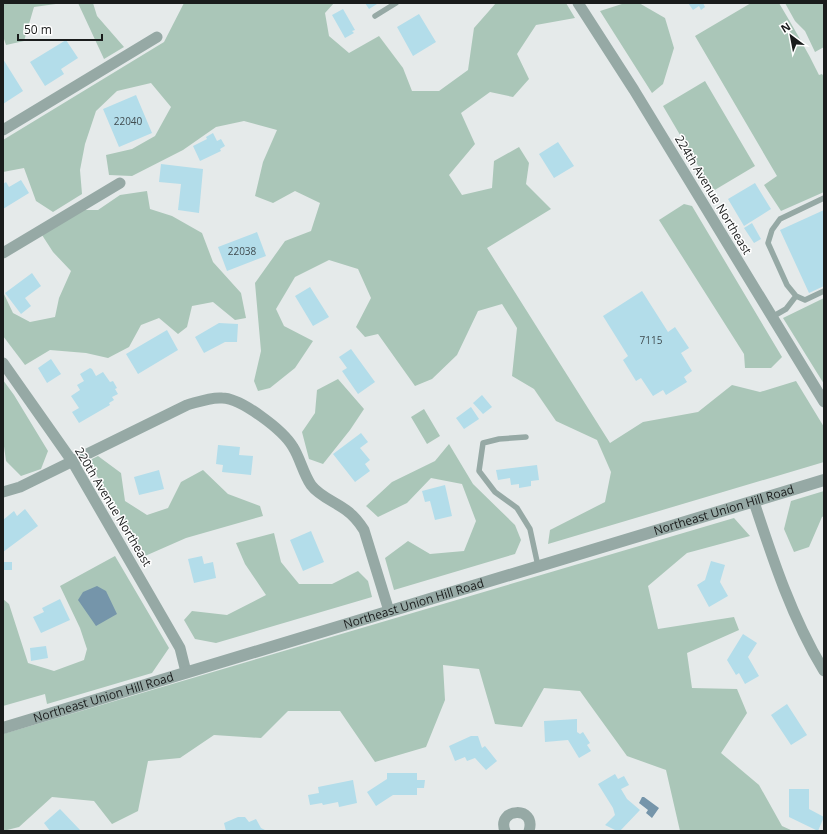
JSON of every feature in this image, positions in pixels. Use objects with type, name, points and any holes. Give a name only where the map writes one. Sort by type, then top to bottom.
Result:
[{"type":"street","name":"224th Avenue Northeast","points":[[578,3],[642,103],[824,402]]},
{"type":"street","points":[[3,130],[157,37]]},
{"type":"street","points":[[3,253],[120,183]]},
{"type":"street","name":"220th Avenue Northeast","points":[[3,362],[72,461],[180,648],[186,672]]},
{"type":"street","points":[[3,492],[20,487],[187,405],[210,398],[224,398],[243,405],[260,415],[283,433],[293,447],[312,485],[321,494],[358,520],[364,530],[389,611]]},
{"type":"street","name":"Northeast Union Hill Road","points":[[3,728],[824,480]]},
{"type":"street","points":[[754,502],[791,607],[824,671]]},
{"type":"street","points":[[505,831],[505,819],[508,815],[516,812],[525,815],[528,818],[530,822],[529,831]]},
{"type":"lane","points":[[375,16],[396,3]]},
{"type":"lane","points":[[824,198],[780,219],[772,230],[768,243],[787,285],[796,296],[805,300],[824,291]]},
{"type":"lane","points":[[772,317],[786,309],[796,296]]},
{"type":"lane","points":[[526,437],[499,439],[483,443],[479,471],[495,492],[517,508],[530,529],[538,567]]},
{"type":"green space","points":[[3,3],[63,3],[34,7],[24,41],[6,45],[3,36]]},
{"type":"green space","points":[[78,3],[93,3],[97,16],[124,47],[104,59]]},
{"type":"green space","points":[[184,3],[334,3],[325,13],[329,36],[349,53],[379,36],[403,68],[412,91],[439,91],[468,70],[474,28],[496,3],[566,3],[575,18],[536,25],[517,54],[529,79],[513,97],[490,92],[461,113],[475,144],[449,175],[462,195],[492,188],[494,161],[519,147],[529,163],[526,184],[551,209],[487,248],[610,443],[643,422],[698,412],[732,385],[760,392],[796,381],[824,427],[824,462],[548,544],[550,530],[605,502],[611,472],[597,440],[556,421],[534,389],[512,376],[517,328],[502,304],[478,311],[457,355],[432,379],[415,386],[378,334],[365,337],[356,327],[371,298],[358,269],[329,260],[295,277],[276,309],[284,326],[313,341],[295,368],[270,388],[258,391],[254,381],[261,351],[255,283],[285,241],[311,231],[320,203],[295,191],[273,203],[255,196],[263,162],[277,130],[244,121],[216,127],[183,150],[132,176],[109,175],[106,155],[132,149],[155,136],[171,107],[151,83],[117,91],[96,111],[85,144],[80,170],[82,194],[53,212],[36,201],[24,168],[3,172],[3,140],[164,42]]},
{"type":"green space","points":[[625,3],[639,3],[665,18],[674,48],[663,84],[652,93],[600,11]]},
{"type":"green space","points":[[751,3],[779,3],[819,75],[822,74],[824,77],[824,192],[781,211],[764,185],[777,176],[695,36]]},
{"type":"green space","points":[[785,3],[824,3],[824,47],[815,52],[805,31],[795,21]]},
{"type":"green space","points":[[705,81],[755,166],[713,191],[663,106]]},
{"type":"green space","points":[[147,191],[150,209],[172,216],[202,233],[213,262],[241,293],[246,318],[235,320],[213,302],[192,306],[187,327],[178,334],[159,318],[141,325],[129,347],[108,358],[86,353],[50,350],[25,365],[3,336],[3,292],[13,313],[30,322],[55,317],[59,298],[71,271],[53,252],[42,235],[84,210],[98,210],[120,195]]},
{"type":"green space","points":[[684,204],[692,206],[782,357],[771,368],[745,368],[744,354],[659,220]]},
{"type":"green space","points":[[824,298],[824,384],[783,318]]},
{"type":"green space","points":[[338,379],[364,409],[350,430],[323,464],[309,459],[302,432],[315,413],[317,390]]},
{"type":"green space","points":[[3,380],[14,395],[48,451],[41,469],[21,476],[6,461],[3,439]]},
{"type":"green space","points":[[424,409],[440,436],[427,444],[411,417]]},
{"type":"green space","points":[[449,444],[473,484],[515,525],[521,540],[515,554],[394,590],[385,558],[408,541],[430,554],[464,551],[476,521],[462,484],[431,478],[407,503],[378,517],[366,506],[392,482],[435,461]]},
{"type":"green space","points":[[98,456],[121,473],[125,501],[147,515],[168,508],[181,482],[203,470],[228,494],[260,506],[263,516],[186,538],[145,556],[88,461]]},
{"type":"green space","points":[[824,491],[824,516],[822,517],[809,547],[794,552],[784,529],[791,501]]},
{"type":"green space","points":[[734,518],[750,536],[687,553],[648,586],[658,629],[734,617],[739,630],[687,653],[692,688],[737,689],[747,713],[721,753],[759,785],[782,826],[793,831],[680,831],[666,770],[627,756],[580,691],[544,688],[522,727],[495,724],[479,669],[443,665],[445,700],[426,747],[375,762],[340,711],[288,711],[261,738],[214,735],[180,758],[148,761],[138,811],[112,824],[94,801],[52,797],[19,827],[3,831],[3,734]]},
{"type":"green space","points":[[274,533],[281,562],[299,584],[332,584],[358,571],[368,581],[372,597],[216,643],[195,639],[184,620],[192,611],[227,615],[266,595],[245,564],[236,543]]},
{"type":"green space","points":[[115,556],[169,648],[152,673],[47,704],[45,694],[3,706],[3,599],[9,604],[28,663],[54,671],[84,660],[87,649],[80,628],[60,586]]},
{"type":"water","points":[[97,586],[106,591],[117,614],[96,626],[78,600],[83,592]]},
{"type":"water","points":[[642,797],[659,808],[652,818],[646,813],[648,810],[639,803]]},
{"type":"building","points":[[365,3],[376,3],[377,4],[369,9]]},
{"type":"building","points":[[688,3],[703,3],[705,7],[701,10],[699,6],[693,10]]},
{"type":"building","points":[[343,9],[355,30],[352,31],[354,33],[345,38],[332,15]]},
{"type":"building","points":[[419,14],[436,42],[413,56],[397,27]]},
{"type":"building","points":[[66,40],[78,58],[61,69],[64,74],[45,86],[30,62]]},
{"type":"building","points":[[3,59],[23,91],[3,104]]},
{"type":"building","points":[[136,95],[152,133],[119,147],[103,109]]},
{"type":"building","points":[[213,133],[217,141],[221,139],[225,146],[220,149],[221,151],[200,161],[193,146],[207,139],[206,137]]},
{"type":"building","points":[[558,142],[574,166],[554,178],[539,154]]},
{"type":"building","points":[[161,164],[203,169],[199,213],[178,210],[181,184],[159,182]]},
{"type":"building","points":[[21,180],[29,193],[3,209],[3,184],[6,182],[9,187]]},
{"type":"building","points":[[755,183],[771,209],[744,226],[728,199]]},
{"type":"building","points":[[824,210],[824,286],[809,293],[780,230]]},
{"type":"building","points":[[752,223],[761,239],[754,243],[744,228]]},
{"type":"building","points":[[257,232],[266,256],[227,271],[218,247]]},
{"type":"building","points":[[32,273],[41,286],[25,298],[31,306],[21,314],[5,293]]},
{"type":"building","points":[[310,287],[329,317],[313,326],[295,296]]},
{"type":"building","points":[[642,291],[668,332],[675,327],[689,348],[681,353],[692,371],[684,377],[687,382],[666,395],[663,390],[653,396],[641,378],[636,381],[623,360],[628,356],[603,316]]},
{"type":"building","points":[[219,323],[238,324],[237,342],[225,342],[204,353],[195,337]]},
{"type":"building","points":[[167,330],[178,350],[138,374],[126,354]]},
{"type":"building","points":[[351,349],[375,382],[358,394],[342,371],[347,368],[339,357]]},
{"type":"building","points":[[51,359],[61,374],[47,383],[38,368]]},
{"type":"building","points":[[90,368],[96,376],[103,372],[110,382],[113,381],[117,388],[115,389],[118,394],[112,397],[114,400],[109,403],[110,405],[79,423],[72,412],[79,408],[71,396],[80,390],[77,385],[84,381],[80,374]]},
{"type":"building","points":[[482,395],[492,407],[483,414],[473,403]]},
{"type":"building","points":[[471,407],[479,419],[464,429],[456,418]]},
{"type":"building","points":[[361,433],[368,442],[360,448],[370,460],[365,464],[370,471],[355,482],[333,454]]},
{"type":"building","points":[[218,445],[240,447],[239,455],[253,456],[251,475],[222,472],[223,465],[216,464]]},
{"type":"building","points":[[537,465],[539,480],[531,481],[531,486],[519,488],[519,484],[511,485],[510,478],[498,480],[496,470]]},
{"type":"building","points":[[159,470],[164,489],[139,495],[134,477]]},
{"type":"building","points":[[445,485],[452,516],[435,520],[430,501],[425,502],[422,491]]},
{"type":"building","points":[[25,509],[38,526],[3,552],[3,520],[14,511],[17,516]]},
{"type":"building","points":[[311,531],[324,562],[303,571],[290,540]]},
{"type":"building","points":[[202,556],[204,564],[213,562],[216,578],[194,583],[188,559]]},
{"type":"building","points":[[711,561],[725,565],[720,582],[728,596],[709,607],[697,585],[705,580]]},
{"type":"building","points":[[3,562],[12,562],[12,570],[3,570]]},
{"type":"building","points":[[60,599],[70,620],[41,633],[33,617],[44,612],[42,608]]},
{"type":"building","points":[[743,634],[757,643],[748,657],[759,676],[745,684],[739,673],[736,675],[727,660]]},
{"type":"building","points":[[46,646],[48,658],[31,661],[30,648]]},
{"type":"building","points":[[787,704],[807,735],[791,745],[771,715]]},
{"type":"building","points":[[577,719],[577,732],[580,734],[583,732],[590,743],[587,745],[591,751],[579,758],[568,740],[545,742],[544,721]]},
{"type":"building","points":[[471,736],[478,736],[482,748],[485,746],[497,761],[486,770],[475,758],[467,761],[465,757],[455,761],[449,746]]},
{"type":"building","points":[[387,773],[417,773],[417,780],[425,780],[424,788],[417,788],[417,795],[393,795],[376,806],[367,792],[387,779]]},
{"type":"building","points":[[615,774],[618,779],[624,776],[629,785],[621,789],[627,799],[640,810],[620,831],[605,825],[615,815],[613,808],[598,784]]},
{"type":"building","points":[[353,780],[357,803],[339,807],[338,802],[323,805],[322,803],[310,805],[308,795],[319,793],[318,787]]},
{"type":"building","points":[[789,789],[809,789],[809,809],[824,817],[818,831],[789,817]]},
{"type":"building","points":[[60,809],[81,831],[50,831],[44,823]]},
{"type":"building","points":[[238,817],[245,817],[249,822],[256,819],[261,828],[267,831],[226,831],[224,823]]}]
